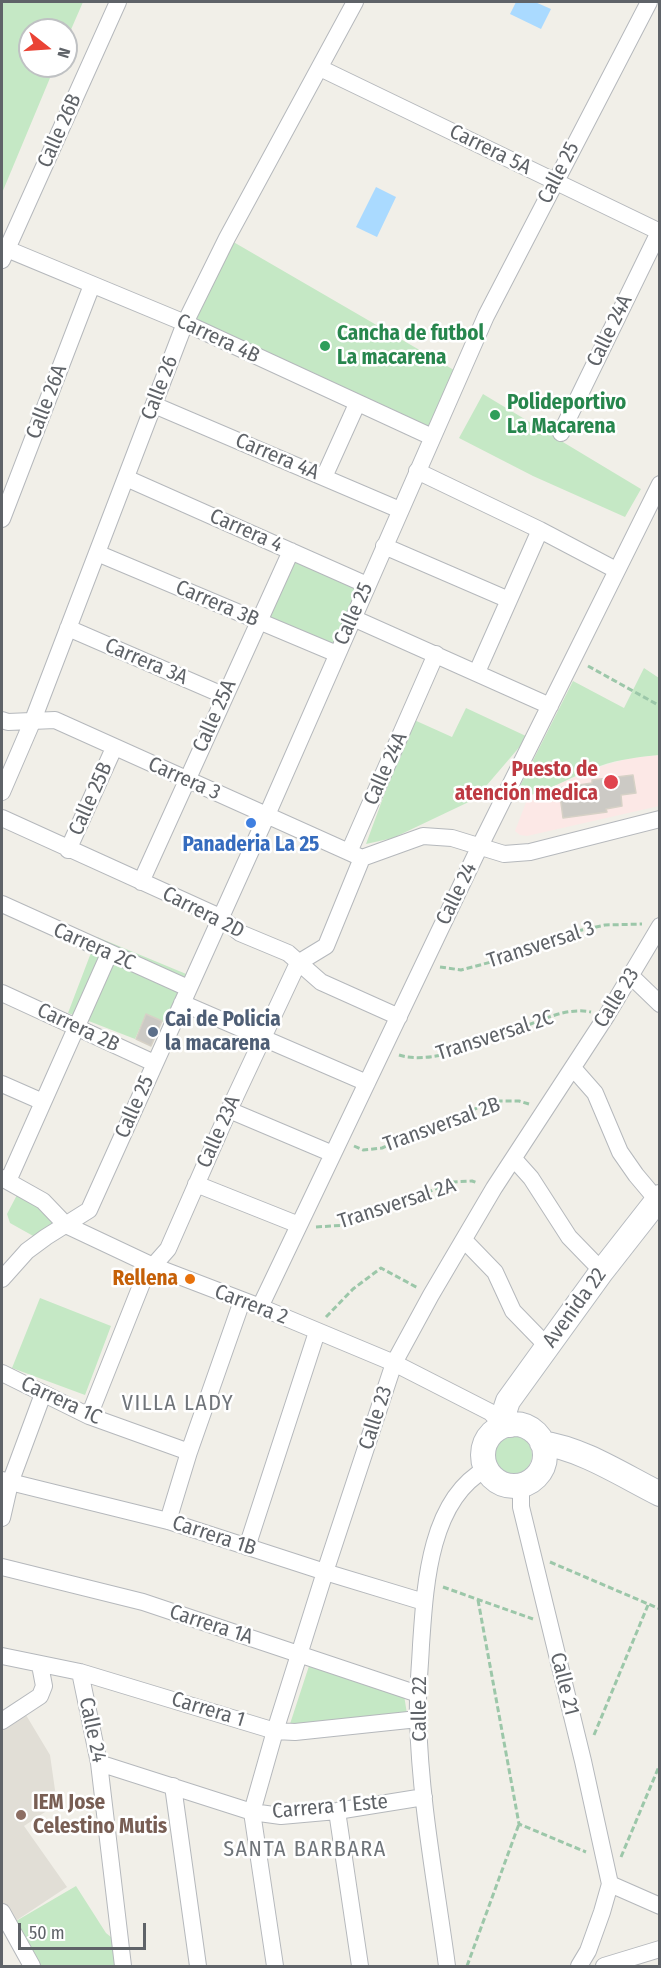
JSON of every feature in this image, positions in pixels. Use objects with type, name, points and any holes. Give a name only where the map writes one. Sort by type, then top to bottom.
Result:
[{"type":"street","name":"Calle 26B","points":[[3,252],[118,2]]},
{"type":"street","name":"Calle 26","points":[[2,792],[33,720],[185,323],[227,238],[355,2]]},
{"type":"street","name":"Calle 25","points":[[2,1279],[27,1251],[89,1210],[267,815],[486,316],[649,2]]},
{"type":"street","name":"Carrera 5A","points":[[320,68],[659,231]]},
{"type":"street","name":"Calle 24A","points":[[561,433],[659,231]]},
{"type":"street","name":"Carrera 4B","points":[[3,252],[185,323],[432,437]]},
{"type":"street","name":"Calle 26A","points":[[2,519],[92,285]]},
{"type":"street","points":[[324,477],[357,404]]},
{"type":"street","name":"Carrera 4A","points":[[154,405],[400,510]]},
{"type":"street","points":[[417,471],[540,530],[616,570]]},
{"type":"street","name":"Carrera 4","points":[[126,478],[367,585]]},
{"type":"street","name":"Calle 24","points":[[260,1307],[479,848],[660,484]]},
{"type":"street","points":[[477,672],[540,530]]},
{"type":"street","points":[[384,546],[509,600]]},
{"type":"street","name":"Calle 25A","points":[[141,882],[291,551]]},
{"type":"street","name":"Carrera 3B","points":[[97,553],[337,654]]},
{"type":"street","points":[[353,618],[550,706]]},
{"type":"street","name":"Carrera 3A","points":[[68,628],[225,696]]},
{"type":"street","name":"Calle 24A","points":[[356,855],[436,654]]},
{"type":"street","name":"Carrera 3","points":[[2,720],[8,722],[55,720],[356,855]]},
{"type":"street","name":"Calle 25B","points":[[68,850],[114,748]]},
{"type":"street","name":"Carrera 2D","points":[[2,818],[68,850],[220,917],[240,933],[288,953],[321,982],[399,1017]]},
{"type":"street","points":[[298,963],[326,946],[356,855],[423,836],[452,838],[504,854],[530,852],[660,819]]},
{"type":"street","name":"Carrera 2C","points":[[2,904],[109,954],[262,1038],[367,1083]]},
{"type":"street","name":"Calle 23","points":[[275,1966],[252,1812],[325,1572],[394,1363],[494,1188],[631,976],[654,925]]},
{"type":"street","points":[[5,1179],[43,1102],[109,954]]},
{"type":"street","name":"Calle 23A","points":[[89,1416],[142,1283],[168,1249],[229,1110],[298,963]]},
{"type":"street","points":[[631,976],[660,1004]]},
{"type":"street","name":"Carrera 2B","points":[[2,993],[154,1063]]},
{"type":"street","points":[[573,1068],[595,1093],[620,1152],[636,1175],[658,1199]]},
{"type":"street","points":[[2,1084],[43,1102]]},
{"type":"street","points":[[229,1110],[336,1147]]},
{"type":"street","points":[[514,1159],[531,1178],[569,1238],[602,1271]]},
{"type":"street","name":"Carrera 2","points":[[5,1179],[43,1201],[66,1225],[153,1266],[260,1307],[394,1363],[490,1412],[507,1425]]},
{"type":"street","points":[[196,1184],[299,1225]]},
{"type":"street","name":"Avenida 22","points":[[507,1425],[505,1407],[602,1271],[658,1199]]},
{"type":"street","points":[[464,1240],[495,1272],[513,1311],[547,1346]]},
{"type":"street","points":[[168,1521],[189,1452],[242,1301]]},
{"type":"street","points":[[247,1547],[317,1332]]},
{"type":"street","name":"Carrera 1C","points":[[2,1373],[89,1416],[189,1452]]},
{"type":"street","points":[[2,1518],[6,1482],[43,1394]]},
{"type":"street","points":[[507,1425],[526,1427],[536,1434],[542,1443],[544,1452],[541,1468],[531,1481],[511,1486],[492,1477],[486,1469],[483,1454],[486,1443],[491,1434],[507,1425]]},
{"type":"street","points":[[542,1443],[565,1448],[582,1455],[660,1494]]},
{"type":"street","name":"Calle 22","points":[[447,1966],[424,1797],[418,1719],[424,1602],[433,1547],[447,1512],[474,1475],[486,1469]]},
{"type":"street","name":"Carrera 1B","points":[[6,1482],[168,1521],[424,1602]]},
{"type":"street","name":"Calle 21","points":[[520,1485],[521,1507],[583,1761],[610,1884]]},
{"type":"street","name":"Carrera 1A","points":[[2,1567],[143,1602],[418,1694]]},
{"type":"street","name":"Carrera 1","points":[[2,1656],[80,1672],[275,1731],[295,1732],[418,1719]]},
{"type":"street","points":[[2,1721],[40,1696],[44,1686],[40,1665]]},
{"type":"street","name":"Calle 24","points":[[80,1672],[99,1763],[123,1966]]},
{"type":"street","name":"Carrera 1 Este","points":[[99,1763],[252,1812],[281,1816],[337,1811],[424,1797]]},
{"type":"street","points":[[173,1786],[198,1966]]},
{"type":"street","points":[[337,1811],[360,1966]]},
{"type":"street","points":[[579,1966],[588,1951],[610,1884],[660,1905]]},
{"type":"street","points":[[4,1923],[32,1966]]},
{"type":"street","points":[[604,1966],[660,1949]]},
{"type":"path","points":[[574,658],[660,706]]},
{"type":"path","name":"Transversal 3","points":[[423,964],[461,970],[605,925],[654,925]]},
{"type":"path","name":"Transversal 2C","points":[[383,1049],[408,1058],[437,1057],[553,1015],[582,1010],[607,1015]]},
{"type":"path","name":"Transversal 2B","points":[[336,1147],[382,1148],[494,1101],[519,1101],[545,1109]]},
{"type":"path","name":"Transversal 2A","points":[[299,1225],[322,1228],[346,1224],[453,1182],[472,1181],[494,1188]]},
{"type":"path","points":[[317,1332],[321,1322],[353,1288],[381,1268],[431,1295]]},
{"type":"path","points":[[532,1554],[660,1609]]},
{"type":"path","points":[[426,1581],[548,1625]]},
{"type":"path","points":[[467,1966],[519,1824],[478,1600]]},
{"type":"path","points":[[583,1761],[648,1605]]},
{"type":"path","points":[[610,1884],[660,1764]]},
{"type":"path","points":[[519,1824],[605,1860]]},
{"type":"shaded area","name":"Puesto de atención medica","points":[[659,755],[659,806],[527,836],[515,831],[528,797],[599,767],[630,758]]},
{"type":"shaded area","name":"IEM Jose Celestino Mutis","points":[[26,1715],[50,1755],[57,1804],[24,1826],[67,1887],[11,1924],[2,1912],[2,1731]]},
{"type":"green space","points":[[2,2],[83,2],[76,18],[18,18],[18,78],[50,78],[2,193]]},
{"type":"green space","name":"Cancha de futbol La macarena","points":[[230,240],[454,370],[428,433],[186,322]]},
{"type":"green space","points":[[483,394],[641,489],[625,517],[533,476],[459,438]]},
{"type":"green space","points":[[294,554],[365,586],[338,648],[266,617]]},
{"type":"green space","points":[[644,668],[659,678],[659,755],[607,764],[535,794],[513,800],[573,681],[624,708]]},
{"type":"green space","points":[[466,708],[528,737],[475,799],[393,838],[366,844],[412,719],[452,737]]},
{"type":"green space","points":[[97,937],[191,976],[170,1025],[146,1014],[135,1039],[68,1013]]},
{"type":"green space","points":[[18,1193],[39,1205],[56,1224],[35,1237],[10,1223],[7,1214]]},
{"type":"green space","points":[[40,1298],[111,1326],[85,1395],[12,1368]]},
{"type":"green space","points":[[513,1436],[520,1437],[526,1442],[531,1448],[531,1462],[526,1468],[520,1473],[513,1474],[506,1473],[500,1468],[495,1462],[494,1455],[495,1448],[500,1442],[506,1437]]},
{"type":"green space","points":[[309,1666],[404,1695],[407,1714],[289,1727]]},
{"type":"green space","points":[[76,1886],[106,1933],[117,1942],[120,1966],[34,1966],[11,1924]]},
{"type":"water","points":[[516,2],[535,2],[551,9],[541,29],[510,14]]},
{"type":"water","points":[[376,187],[396,197],[377,237],[356,227]]},
{"type":"building","points":[[633,775],[636,793],[621,795],[622,806],[606,809],[607,812],[563,818],[559,788],[592,783],[592,780]]},
{"type":"building","name":"Cai de Policia la macarena","points":[[146,1014],[162,1021],[151,1046],[136,1039]]},
{"type":"place","name":"Cancha de futbol La macarena","points":[[325,346]]},
{"type":"place","name":"Polideportivo La Macarena","points":[[495,415]]},
{"type":"place","name":"Puesto de atención medica","points":[[611,782]]},
{"type":"place","name":"Panaderia La 25","points":[[251,823]]},
{"type":"place","name":"Cai de Policia la macarena","points":[[153,1032]]},
{"type":"place","name":"Rellena","points":[[190,1279]]},
{"type":"place","name":"IEM Jose Celestino Mutis","points":[[21,1815]]},
{"type":"district","name":"VILLA LADY","points":[[178,1404]]},
{"type":"district","name":"SANTA BARBARA","points":[[305,1850]]}]
